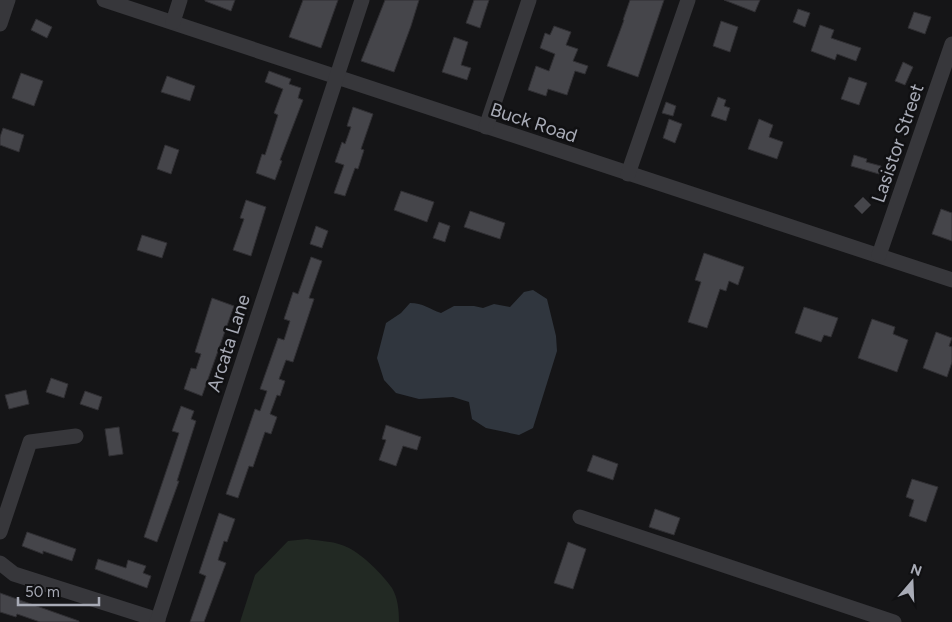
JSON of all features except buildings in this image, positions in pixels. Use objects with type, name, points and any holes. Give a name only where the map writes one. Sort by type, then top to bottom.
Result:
[{"type":"street","points":[[0,24],[8,0]]},
{"type":"street","name":"Buck Road","points":[[104,0],[952,280]]},
{"type":"street","points":[[172,22],[180,0]]},
{"type":"street","name":"Arcata Lane","points":[[157,621],[362,0]]},
{"type":"street","points":[[486,127],[529,0]]},
{"type":"street","points":[[628,174],[688,0]]},
{"type":"street","name":"Lasistor Street","points":[[879,255],[952,44]]},
{"type":"street","points":[[0,532],[30,442],[76,436]]},
{"type":"street","points":[[580,517],[894,622]]},
{"type":"street","points":[[0,563],[14,574],[157,621]]},
{"type":"shaded area","points":[[533,290],[547,299],[556,336],[557,351],[533,428],[519,435],[486,428],[472,419],[469,402],[453,397],[419,399],[396,393],[384,380],[377,358],[386,323],[401,313],[410,303],[422,305],[441,313],[454,306],[483,308],[494,304],[510,307],[524,292]]},
{"type":"shaded area","points":[[307,539],[344,546],[366,560],[392,588],[397,600],[399,622],[240,622],[255,575],[288,541]]}]
